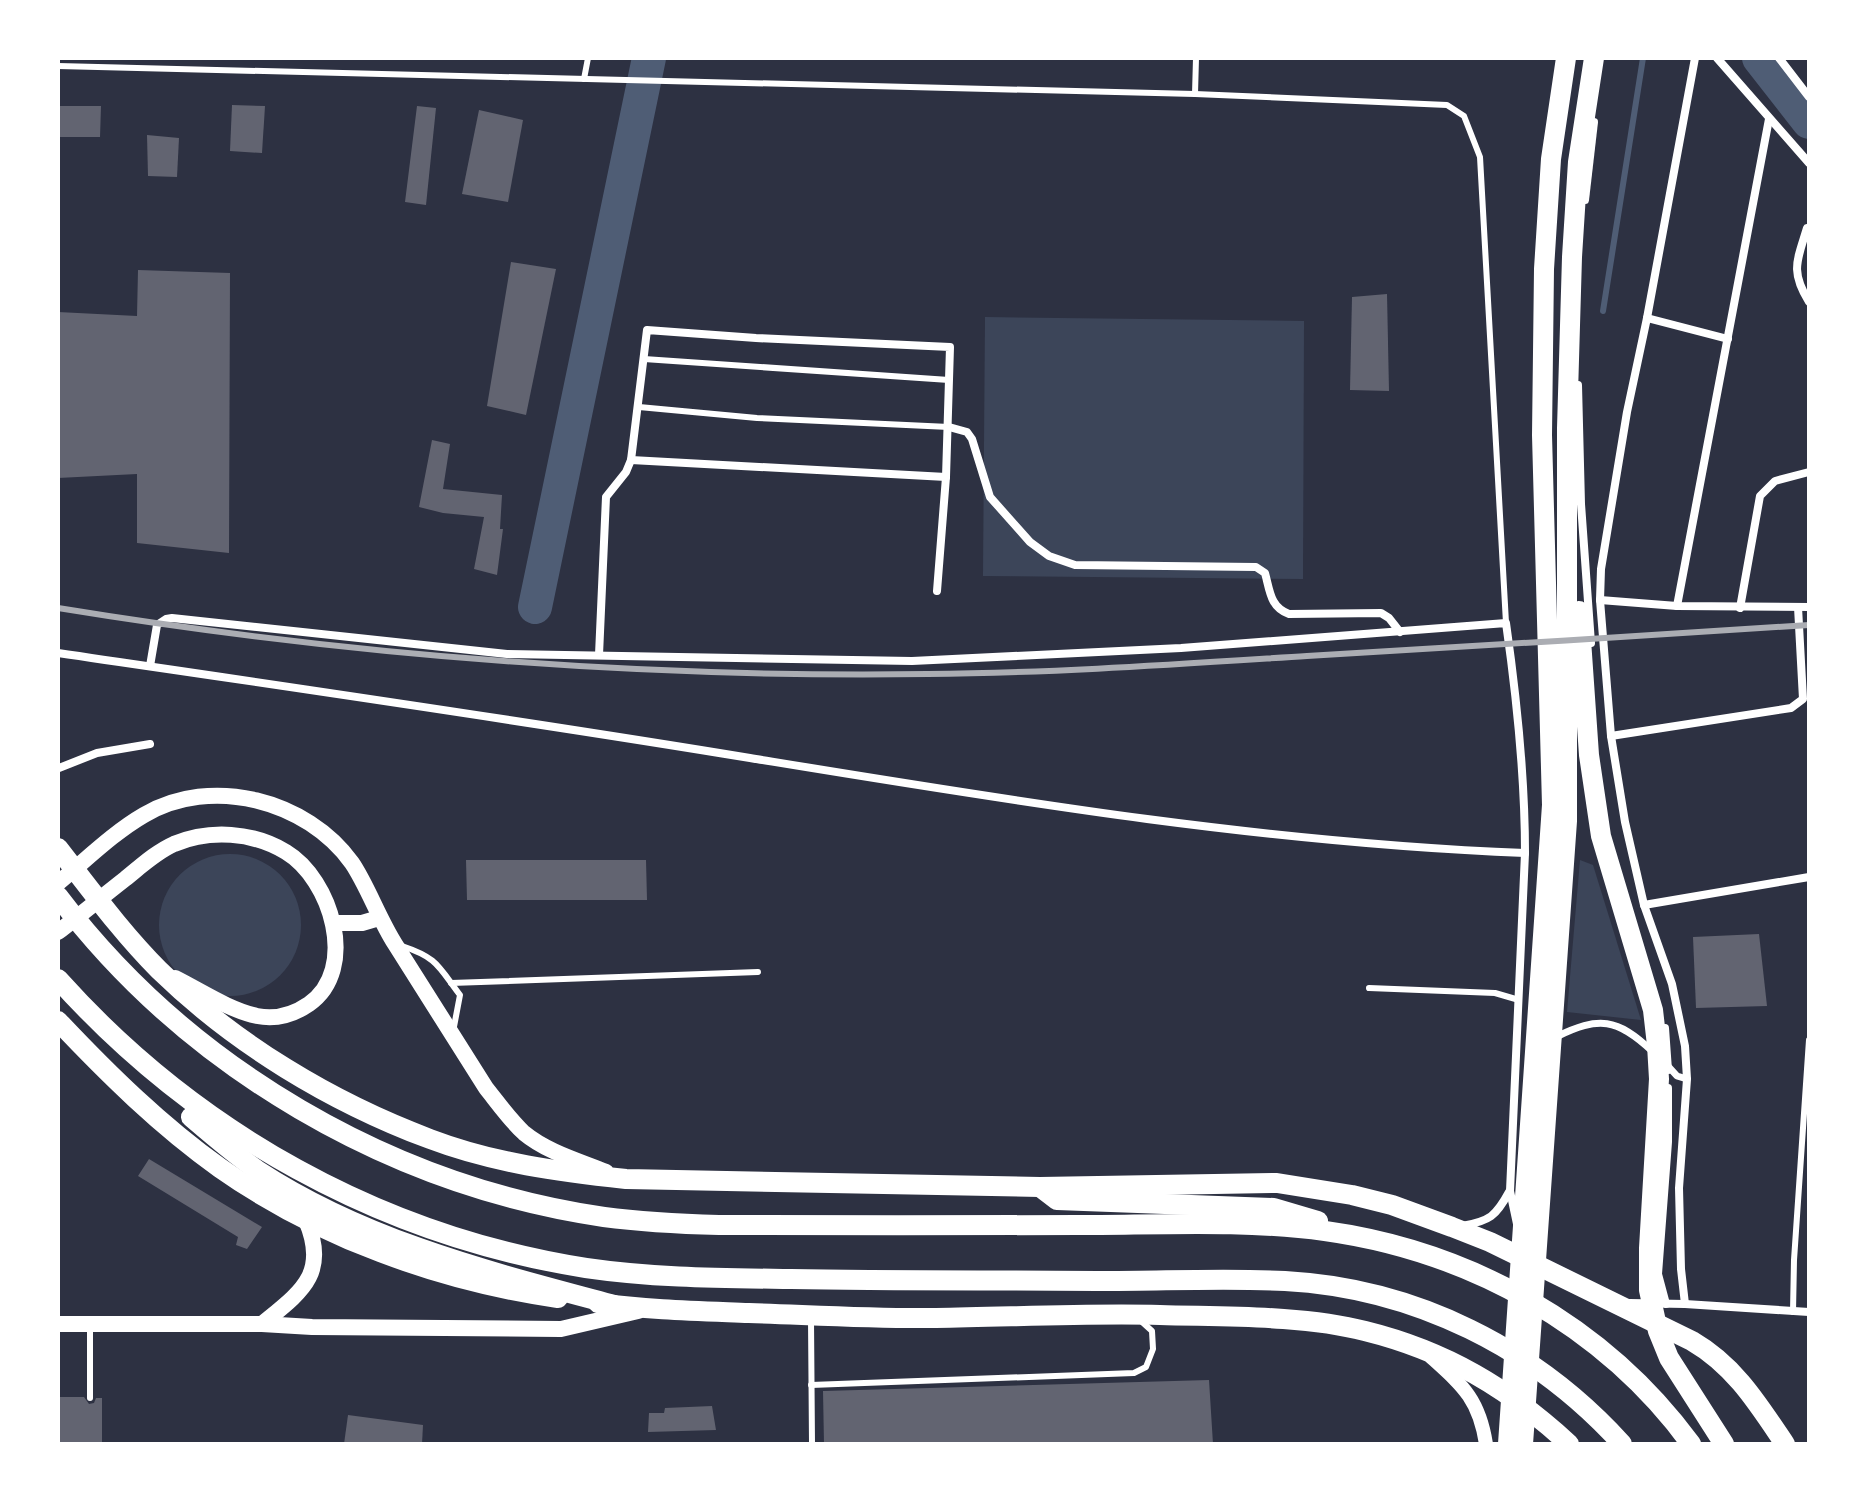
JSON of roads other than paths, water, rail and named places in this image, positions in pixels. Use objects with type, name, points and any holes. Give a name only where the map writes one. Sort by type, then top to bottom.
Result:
[{"type":"highway","points":[[1508,1444],[1552,805],[1542,435],[1544,269],[1551,159],[1566,58]]},
{"type":"highway","points":[[1523,1444],[1565,868],[1567,428],[1572,257],[1578,162],[1594,58]]},
{"type":"highway","points":[[1567,428],[1589,755],[1601,836],[1653,1010],[1657,1045],[1659,1079],[1649,1290],[1658,1331],[1669,1358],[1724,1444]]},
{"type":"highway","points":[[58,848],[159,970],[223,1025],[272,1060],[383,1119],[432,1140],[505,1161],[567,1173],[626,1179],[1040,1187],[1277,1183],[1365,1198],[1490,1242],[1674,1331],[1714,1354],[1744,1384],[1785,1444]]},
{"type":"highway","points":[[58,896],[105,954],[149,997],[207,1047],[270,1091],[378,1151],[488,1192],[604,1217],[655,1222],[719,1225],[1289,1227],[1394,1244]]},
{"type":"highway","points":[[58,979],[175,1104],[255,1169],[304,1198],[351,1222],[412,1246],[489,1271],[614,1305]]},
{"type":"highway","points":[[81,1005],[172,1089],[278,1160],[372,1207],[450,1235],[577,1266],[687,1277],[1218,1279],[1334,1286],[1416,1307],[1482,1334],[1520,1356],[1571,1395],[1622,1444]]},
{"type":"highway","points":[[58,1021],[128,1092],[222,1169],[306,1220],[362,1245],[429,1269],[529,1293],[642,1310],[935,1318],[1050,1313],[1135,1314],[1313,1322],[1367,1331],[1455,1363],[1518,1400],[1569,1444]]},
{"type":"highway","points":[[1040,1187],[1057,1200],[1274,1208],[1465,1267],[1544,1309],[1613,1360],[1651,1397],[1691,1444]]},
{"type":"main road","points":[[58,883],[118,833],[146,814],[180,800],[209,795],[249,798],[276,806],[302,819],[352,863],[379,918],[486,1088],[526,1134],[550,1150],[626,1179]]},
{"type":"main road","points":[[58,932],[173,844],[202,836],[233,835],[260,840],[288,853],[310,874],[324,898],[333,923],[334,959],[326,984],[315,1000],[297,1012],[280,1017],[260,1017],[241,1012],[159,970]]},
{"type":"main road","points":[[333,923],[362,923],[379,918]]},
{"type":"main road","points":[[262,1324],[295,1297],[307,1282],[317,1252],[306,1220]]},
{"type":"main road","points":[[58,1324],[561,1329],[642,1310]]},
{"type":"street","points":[[1604,58],[1582,231],[1577,372],[1581,504],[1596,732],[1610,834],[1663,1010],[1668,1066],[1668,1142],[1658,1274],[1666,1304]]},
{"type":"street","points":[[1685,1304],[1679,1188],[1687,1079],[1685,1046],[1672,984],[1644,905],[1625,822],[1611,736],[1600,600],[1601,569],[1611,501],[1695,58]]},
{"type":"street","points":[[1717,58],[1809,163]]},
{"type":"street","points":[[1779,58],[1809,97]]},
{"type":"street","points":[[1677,606],[1769,119]]},
{"type":"street","points":[[1808,227],[1796,269],[1797,283],[1809,302]]},
{"type":"street","points":[[1647,318],[1728,339]]},
{"type":"street","points":[[599,655],[606,497],[626,472],[631,460],[647,330],[950,347],[949,427],[937,591]]},
{"type":"street","points":[[949,427],[967,432],[990,497],[1030,542],[1049,556],[1075,565],[1256,567],[1265,573],[1273,604],[1280,611],[1289,614],[1381,613],[1400,632]]},
{"type":"street","points":[[631,460],[946,477]]},
{"type":"street","points":[[1740,608],[1760,496],[1775,481],[1809,472]]},
{"type":"street","points":[[1600,600],[1677,606],[1809,607]]},
{"type":"street","points":[[1611,736],[1791,708],[1799,704],[1803,699],[1798,607]]},
{"type":"street","points":[[150,666],[157,625],[172,618],[507,654],[924,661],[1050,656],[1506,623],[1519,713],[1525,798],[1510,1191],[1519,1230],[1545,1269]]},
{"type":"street","points":[[58,653],[240,678],[402,706],[1147,821],[1424,849],[1525,853]]},
{"type":"street","points":[[58,774],[58,768],[97,753],[150,744]]},
{"type":"street","points":[[1644,905],[1809,877]]},
{"type":"street","points":[[1516,1058],[1579,1026],[1607,1023],[1632,1032],[1677,1076],[1687,1079]]},
{"type":"street","points":[[1452,1227],[1494,1216],[1510,1191]]},
{"type":"street","points":[[1612,1302],[1809,1312]]},
{"type":"street","points":[[1422,1349],[1467,1390],[1483,1423],[1486,1444]]},
{"type":"lane","points":[[584,79],[588,58]]},
{"type":"lane","points":[[1195,94],[1196,58]]},
{"type":"lane","points":[[58,66],[1195,94],[1447,105],[1464,116],[1480,157],[1506,623]]},
{"type":"lane","points":[[644,359],[949,380]]},
{"type":"lane","points":[[639,407],[757,418],[949,427]]},
{"type":"lane","points":[[395,943],[426,954],[451,983],[461,999],[453,1035]]},
{"type":"lane","points":[[451,983],[758,972]]},
{"type":"lane","points":[[1369,988],[1495,993],[1519,1000]]},
{"type":"lane","points":[[1793,1312],[1809,1040]]},
{"type":"lane","points":[[811,1385],[1134,1373],[1146,1367],[1153,1349],[1152,1331],[1135,1314]]},
{"type":"lane","points":[[811,1315],[812,1444]]},
{"type":"lane","points":[[90,1324],[90,1398]]},
{"type":"waterway","points":[[535,607],[649,58]]},
{"type":"waterway","points":[[1603,311],[1643,58]]},
{"type":"waterway","points":[[1759,58],[1809,122]]},
{"type":"railway","points":[[58,608],[274,639],[383,651],[600,667],[819,674],[1118,668],[1809,625]]}]
